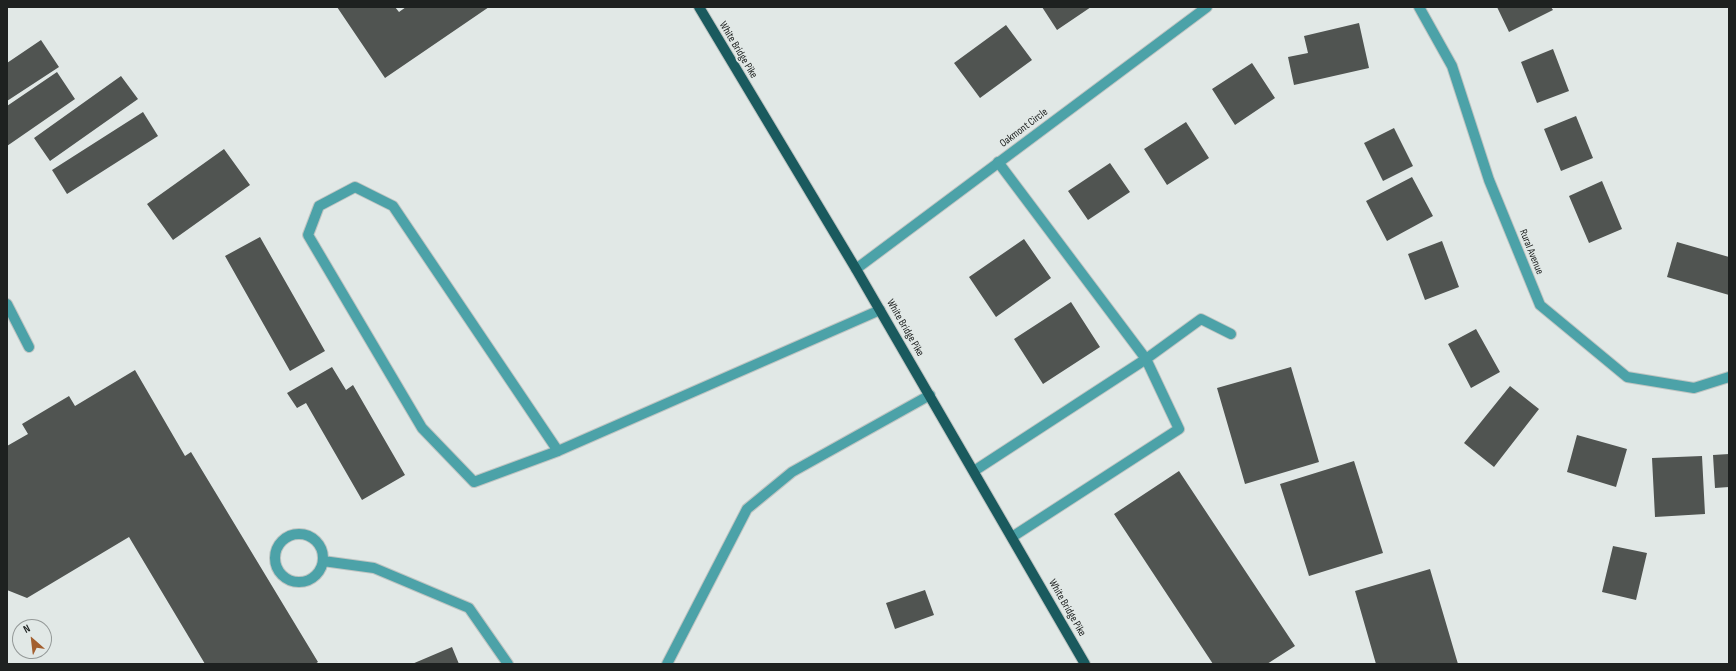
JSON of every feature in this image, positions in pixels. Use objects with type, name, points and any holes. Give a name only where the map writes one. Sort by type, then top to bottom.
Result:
[{"type":"main road","name":"White Bridge Pike","points":[[698,7],[856,269],[1085,664]]},
{"type":"street","name":"Oakmont Circle","points":[[856,269],[1207,7]]},
{"type":"street","name":"Rural Avenue","points":[[1419,7],[1452,66],[1489,180],[1540,305],[1626,377],[1694,388],[1729,377]]},
{"type":"street","points":[[998,162],[1146,359],[1179,429],[1012,537]]},
{"type":"street","points":[[558,451],[393,206],[355,187],[319,206],[308,235],[422,428],[474,482],[558,451],[880,310]]},
{"type":"street","points":[[7,304],[29,347]]},
{"type":"street","points":[[974,472],[1146,359],[1201,319],[1231,334]]},
{"type":"street","points":[[667,664],[747,509],[792,472],[930,395]]},
{"type":"street","points":[[292,535],[308,535],[315,539],[320,546],[323,553],[323,561],[321,569],[316,575],[302,582],[294,582],[281,574],[275,559],[276,551],[279,544],[292,535]]},
{"type":"street","points":[[323,561],[374,568],[469,608],[508,664]]},
{"type":"building","points":[[337,7],[395,7],[399,12],[406,7],[489,7],[385,78]]},
{"type":"building","points":[[1042,7],[1091,7],[1057,30]]},
{"type":"building","points":[[1497,7],[1551,7],[1553,10],[1509,32]]},
{"type":"building","points":[[1359,23],[1369,68],[1294,85],[1288,57],[1308,53],[1304,36]]},
{"type":"building","points":[[1006,25],[1032,60],[980,98],[954,63]]},
{"type":"building","points":[[41,40],[59,67],[7,101],[7,63]]},
{"type":"building","points":[[1553,49],[1569,91],[1537,103],[1521,62]]},
{"type":"building","points":[[1252,63],[1275,98],[1235,125],[1212,89]]},
{"type":"building","points":[[57,72],[75,99],[7,146],[7,106]]},
{"type":"building","points":[[121,76],[138,99],[50,161],[34,138]]},
{"type":"building","points":[[143,112],[158,136],[67,194],[52,170]]},
{"type":"building","points":[[1576,116],[1593,158],[1561,171],[1544,129]]},
{"type":"building","points":[[1186,122],[1209,158],[1167,185],[1144,149]]},
{"type":"building","points":[[1394,128],[1413,166],[1383,181],[1364,143]]},
{"type":"building","points":[[224,149],[250,185],[173,240],[147,204]]},
{"type":"building","points":[[1110,163],[1130,192],[1088,220],[1068,191]]},
{"type":"building","points":[[1412,177],[1433,216],[1387,241],[1366,201]]},
{"type":"building","points":[[1602,181],[1622,229],[1589,243],[1569,196]]},
{"type":"building","points":[[260,237],[325,351],[290,371],[225,256]]},
{"type":"building","points":[[1024,239],[1051,278],[996,317],[969,277]]},
{"type":"building","points":[[1442,241],[1459,287],[1425,300],[1408,254]]},
{"type":"building","points":[[1677,242],[1729,257],[1729,295],[1667,277]]},
{"type":"building","points":[[1071,302],[1100,347],[1043,384],[1014,339]]},
{"type":"building","points":[[1476,329],[1500,372],[1471,388],[1448,344]]},
{"type":"building","points":[[332,367],[346,390],[353,385],[405,475],[362,500],[306,403],[297,408],[287,393]]},
{"type":"building","points":[[1291,367],[1319,462],[1245,484],[1217,388]]},
{"type":"building","points":[[135,370],[185,456],[191,452],[318,662],[315,664],[205,664],[129,537],[27,598],[7,590],[7,446],[28,434],[22,424],[69,396],[75,406]]},
{"type":"building","points":[[1510,386],[1539,409],[1494,467],[1464,443]]},
{"type":"building","points":[[1577,435],[1627,449],[1616,487],[1567,472]]},
{"type":"building","points":[[1729,454],[1729,487],[1715,488],[1713,455]]},
{"type":"building","points":[[1702,456],[1705,514],[1655,517],[1652,458]]},
{"type":"building","points":[[1354,461],[1383,553],[1309,576],[1280,484]]},
{"type":"building","points":[[1179,471],[1295,646],[1267,664],[1213,664],[1114,514]]},
{"type":"building","points":[[1613,546],[1647,553],[1636,600],[1602,592]]},
{"type":"building","points":[[1430,569],[1458,664],[1376,664],[1355,591]]},
{"type":"building","points":[[925,590],[934,615],[895,629],[886,603]]},
{"type":"building","points":[[452,647],[459,664],[412,664]]}]
